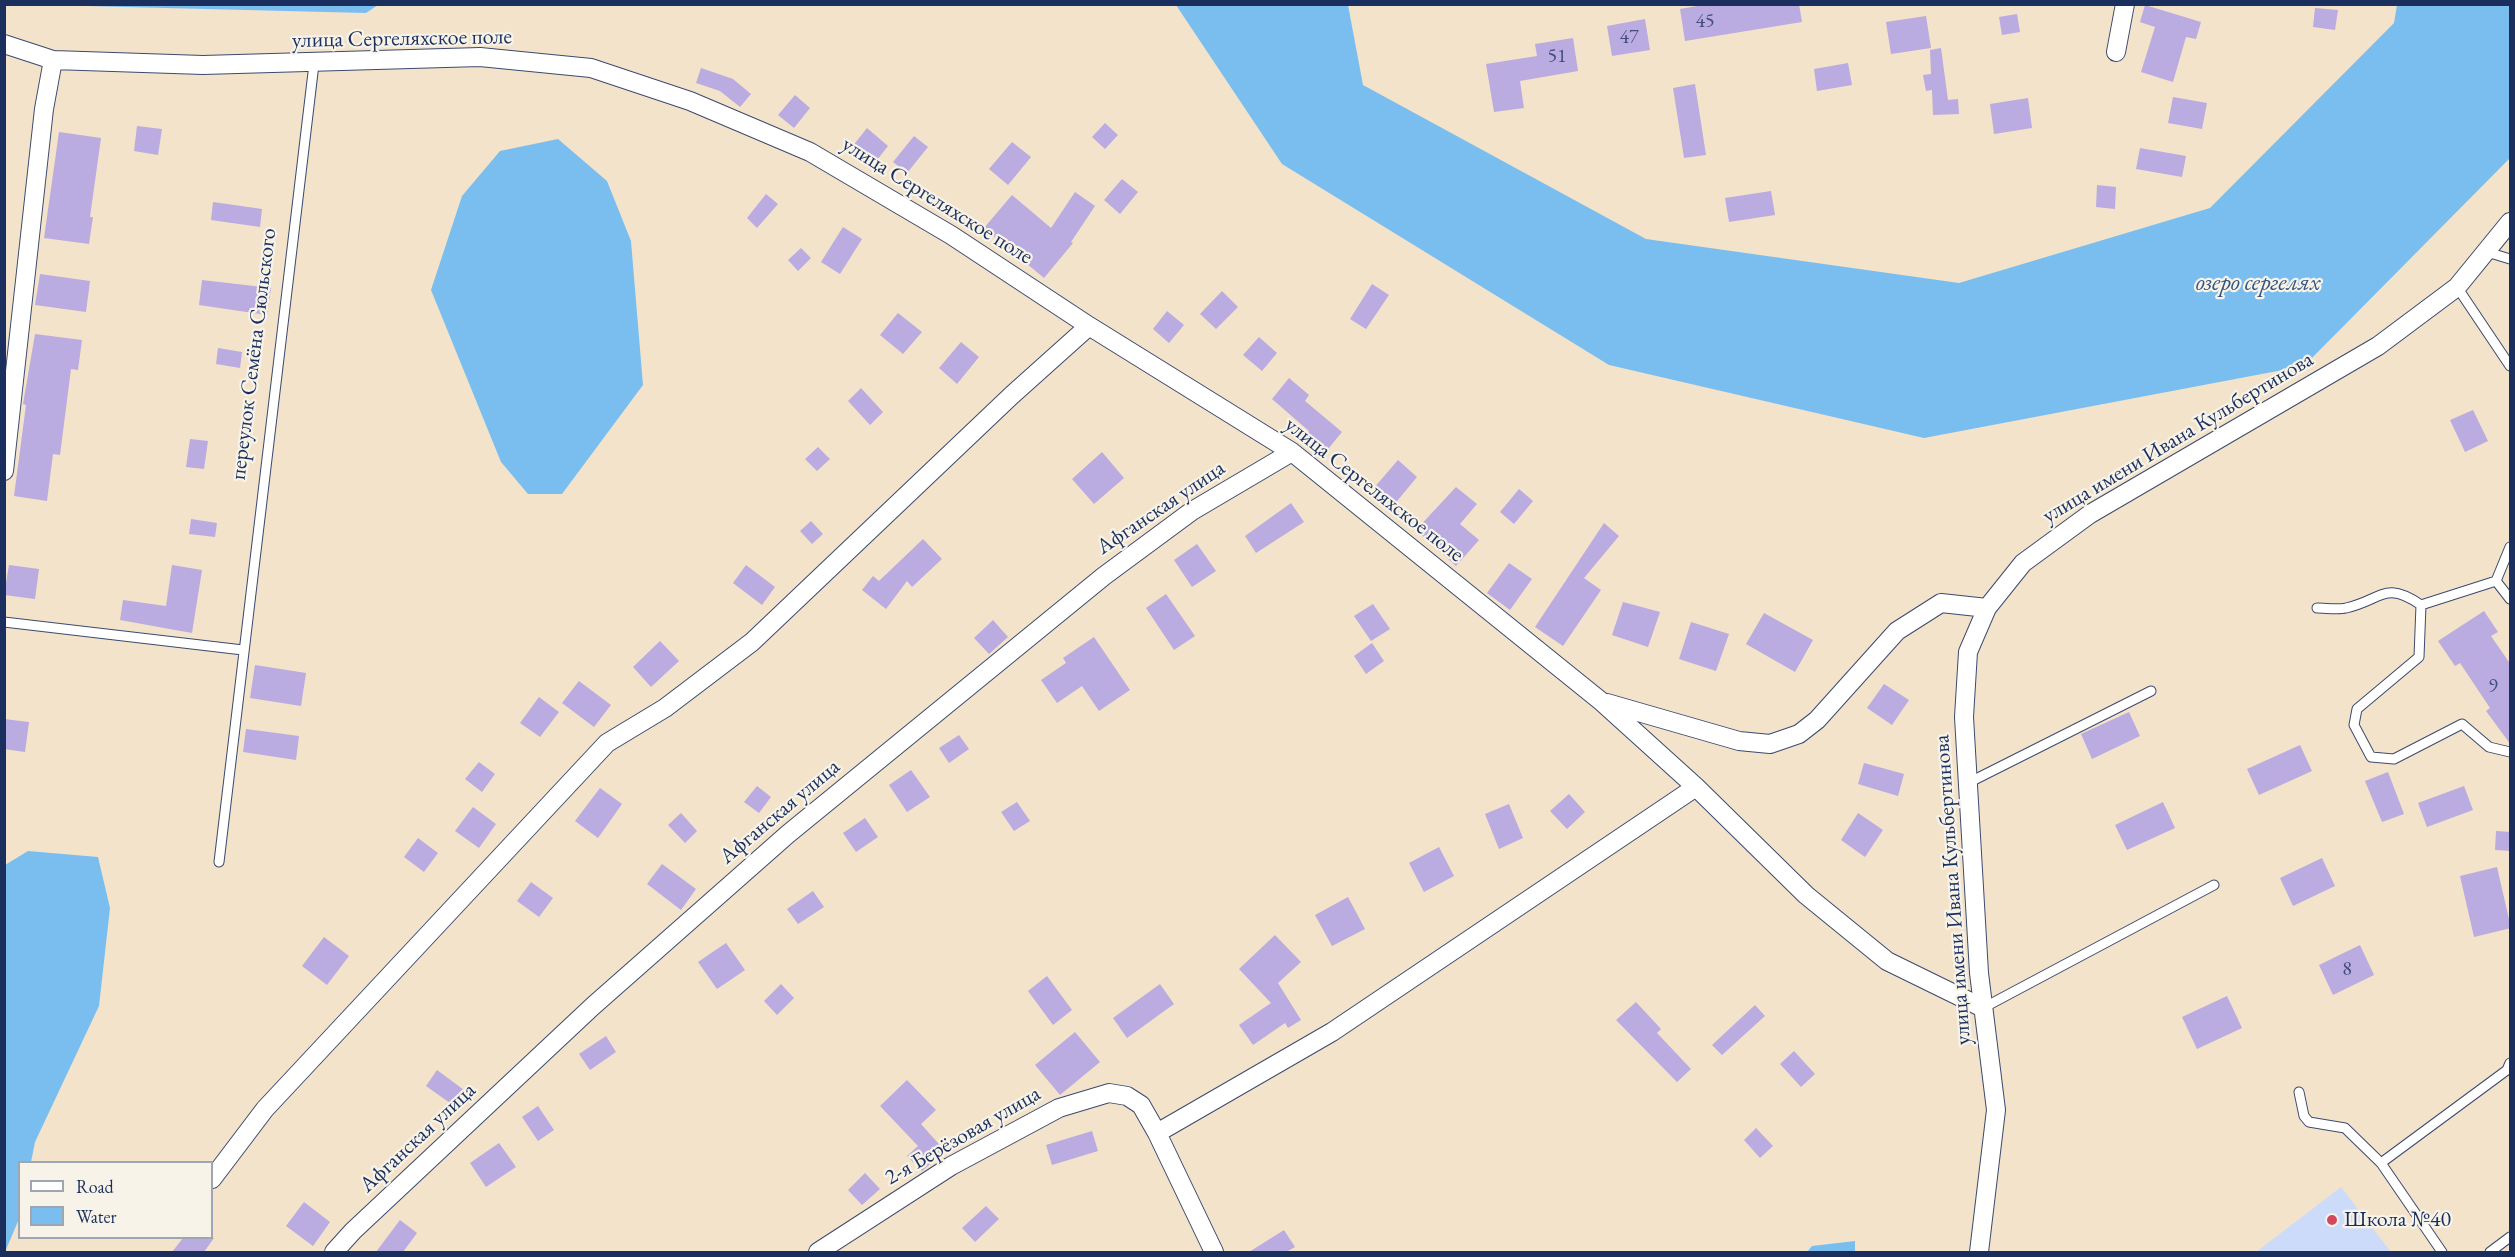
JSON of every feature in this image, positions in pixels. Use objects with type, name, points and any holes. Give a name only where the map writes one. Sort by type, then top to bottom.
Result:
[{"type":"street","points":[[2116,52],[2125,4]]},
{"type":"street","name":"улица Сергеляхское поле","points":[[4,44],[53,60],[203,65],[314,64],[480,57],[591,68],[679,97],[810,152],[951,235],[1089,326],[1292,452],[1602,702],[1696,787],[1806,895],[1887,961],[1983,1008]]},
{"type":"street","points":[[4,471],[10,366],[44,109],[53,60]]},
{"type":"street","name":"улица имени Ивана Кульбертинова","points":[[1979,1252],[1996,1110],[1983,1008],[1964,717],[1968,652],[1987,608],[2023,563],[2090,514],[2378,346],[2457,287],[2511,222]]},
{"type":"street","points":[[213,1178],[265,1109],[607,743],[665,708],[752,642],[1012,395],[1089,326]]},
{"type":"street","name":"Афганская улица","points":[[334,1252],[353,1231],[593,1006],[788,834],[1104,576],[1192,511],[1292,452]]},
{"type":"street","points":[[1602,702],[1739,741],[1770,744],[1799,734],[1816,720],[1897,631],[1941,603],[1987,608]]},
{"type":"street","points":[[1214,1252],[1157,1132],[1332,1032],[1696,787]]},
{"type":"street","name":"2-я Берёзовая улица","points":[[818,1252],[951,1166],[1059,1108],[1109,1093],[1127,1096],[1141,1105],[1157,1132]]},
{"type":"lane","name":"переулок Семёна Сюльского","points":[[219,862],[314,64]]},
{"type":"lane","points":[[2487,252],[2511,259]]},
{"type":"lane","points":[[2457,287],[2511,366]]},
{"type":"lane","points":[[2421,605],[2496,581],[2511,547]]},
{"type":"lane","points":[[2496,581],[2511,599]]},
{"type":"lane","points":[[2317,608],[2345,609],[2385,592],[2403,592],[2421,605]]},
{"type":"lane","points":[[2421,605],[2419,657],[2356,709],[2354,725],[2371,757],[2394,759],[2462,724],[2489,747],[2511,752]]},
{"type":"lane","points":[[4,622],[243,650]]},
{"type":"lane","points":[[1968,783],[2151,691]]},
{"type":"lane","points":[[1983,1008],[2214,885]]},
{"type":"lane","points":[[2381,1163],[2507,1070],[2511,1063]]},
{"type":"lane","points":[[2298,1092],[2304,1116],[2309,1122],[2345,1128],[2381,1163],[2442,1252]]},
{"type":"lane","points":[[2490,1252],[2511,1237]]},
{"type":"shaded area","name":"Школа №40","points":[[2341,1187],[2391,1252],[2256,1252]]},
{"type":"water","points":[[5,4],[378,4],[378,5],[366,13]]},
{"type":"water","name":"озеро сергелях","points":[[1176,5],[1348,5],[1363,85],[1646,239],[1959,283],[2210,208],[2394,23],[2397,5],[2510,5],[2510,158],[2304,366],[1924,438],[1609,365],[1282,164]]},
{"type":"water","points":[[558,139],[607,181],[631,241],[643,385],[562,494],[528,494],[501,462],[431,290],[462,196],[500,151]]},
{"type":"water","points":[[28,851],[98,857],[110,908],[99,1006],[35,1142],[31,1161],[18,1161],[18,1221],[5,1252],[5,865]]},
{"type":"water","points":[[1855,1241],[1855,1252],[1807,1252],[1812,1246]]},
{"type":"building","points":[[1709,4],[1799,4],[1802,22],[1685,41],[1680,9]]},
{"type":"building","points":[[2145,5],[2201,22],[2196,39],[2186,37],[2173,82],[2141,72],[2155,27],[2140,22]]},
{"type":"building","points":[[2315,8],[2338,10],[2335,30],[2313,27]]},
{"type":"building","points":[[2017,14],[2020,32],[2002,35],[1999,17]]},
{"type":"building","points":[[1926,16],[1931,48],[1891,54],[1886,22]]},
{"type":"building","points":[[1645,19],[1650,50],[1612,56],[1607,26]]},
{"type":"building","points":[[1573,38],[1578,71],[1520,81],[1524,108],[1494,112],[1486,64],[1537,56],[1535,44]]},
{"type":"building","points":[[1941,48],[1948,100],[1958,99],[1959,114],[1933,115],[1932,90],[1926,91],[1923,75],[1931,74],[1930,50]]},
{"type":"building","points":[[1848,63],[1852,85],[1817,91],[1814,69]]},
{"type":"building","points":[[701,68],[733,79],[751,94],[740,107],[720,91],[696,83]]},
{"type":"building","points":[[1695,84],[1706,155],[1684,158],[1673,88]]},
{"type":"building","points":[[795,95],[810,108],[794,128],[778,115]]},
{"type":"building","points":[[2173,97],[2207,103],[2202,129],[2168,123]]},
{"type":"building","points":[[2028,98],[2032,128],[1994,134],[1990,104]]},
{"type":"building","points":[[1105,123],[1118,135],[1105,149],[1092,137]]},
{"type":"building","points":[[137,126],[162,129],[158,155],[134,151]]},
{"type":"building","points":[[867,128],[888,146],[873,165],[852,147]]},
{"type":"building","points":[[59,132],[101,138],[90,217],[93,217],[89,244],[44,238]]},
{"type":"building","points":[[914,136],[928,147],[907,173],[893,162]]},
{"type":"building","points":[[1012,142],[1031,157],[1008,185],[989,169]]},
{"type":"building","points":[[2140,148],[2186,156],[2182,177],[2136,169]]},
{"type":"building","points":[[1122,179],[1138,192],[1120,214],[1104,200]]},
{"type":"building","points":[[2097,185],[2116,187],[2115,209],[2096,207]]},
{"type":"building","points":[[1771,191],[1775,215],[1729,222],[1725,198]]},
{"type":"building","points":[[1075,192],[1095,206],[1071,242],[1073,243],[1044,278],[984,228],[1012,195],[1051,228]]},
{"type":"building","points":[[766,194],[778,204],[757,228],[747,218]]},
{"type":"building","points":[[213,202],[262,209],[260,227],[211,220]]},
{"type":"building","points":[[843,227],[862,239],[840,274],[821,262]]},
{"type":"building","points":[[801,248],[811,258],[798,271],[788,260]]},
{"type":"building","points":[[40,274],[90,281],[86,312],[35,305]]},
{"type":"building","points":[[202,280],[271,288],[267,315],[199,305]]},
{"type":"building","points":[[1372,284],[1389,295],[1366,329],[1350,319]]},
{"type":"building","points":[[1222,291],[1238,307],[1216,329],[1200,314]]},
{"type":"building","points":[[1167,311],[1184,325],[1169,343],[1153,329]]},
{"type":"building","points":[[898,313],[922,332],[903,354],[880,335]]},
{"type":"building","points":[[35,334],[82,340],[78,370],[71,369],[60,455],[53,454],[47,501],[14,496],[26,405],[23,404]]},
{"type":"building","points":[[1259,337],[1277,353],[1262,371],[1243,355]]},
{"type":"building","points":[[961,342],[979,357],[957,384],[939,368]]},
{"type":"building","points":[[218,348],[242,352],[240,368],[216,364]]},
{"type":"building","points":[[1289,378],[1309,395],[1305,401],[1342,432],[1324,454],[1304,438],[1309,431],[1272,399]]},
{"type":"building","points":[[861,388],[883,412],[870,425],[848,401]]},
{"type":"building","points":[[2473,410],[2488,441],[2465,452],[2450,420]]},
{"type":"building","points":[[190,439],[208,441],[204,469],[186,467]]},
{"type":"building","points":[[818,447],[830,459],[817,471],[805,459]]},
{"type":"building","points":[[1102,452],[1124,478],[1094,504],[1072,479]]},
{"type":"building","points":[[1398,460],[1417,477],[1393,506],[1373,489]]},
{"type":"building","points":[[1456,487],[1477,504],[1460,524],[1479,540],[1456,566],[1416,530]]},
{"type":"building","points":[[1519,489],[1533,501],[1514,524],[1500,512]]},
{"type":"building","points":[[1291,503],[1304,522],[1256,553],[1245,536]]},
{"type":"building","points":[[191,519],[217,523],[215,537],[189,534]]},
{"type":"building","points":[[811,521],[823,534],[812,544],[800,531]]},
{"type":"building","points":[[1604,523],[1619,536],[1584,578],[1601,590],[1563,646],[1535,627]]},
{"type":"building","points":[[923,539],[942,559],[912,587],[907,581],[886,609],[862,590],[873,576],[879,581]]},
{"type":"building","points":[[1197,544],[1216,571],[1192,587],[1174,560]]},
{"type":"building","points":[[1509,563],[1532,579],[1510,610],[1487,593]]},
{"type":"building","points":[[9,565],[39,569],[35,599],[4,595]]},
{"type":"building","points":[[172,565],[202,570],[192,633],[120,620],[123,600],[166,606]]},
{"type":"building","points":[[746,565],[775,587],[762,605],[733,583]]},
{"type":"building","points":[[1166,594],[1195,636],[1174,650],[1146,608]]},
{"type":"building","points":[[1623,602],[1660,612],[1648,647],[1612,635]]},
{"type":"building","points":[[1373,604],[1390,629],[1371,641],[1354,616]]},
{"type":"building","points":[[2484,611],[2498,632],[2491,636],[2511,665],[2511,745],[2486,711],[2490,708],[2460,663],[2455,666],[2438,641]]},
{"type":"building","points":[[1764,613],[1813,640],[1795,672],[1746,644]]},
{"type":"building","points":[[993,620],[1008,637],[989,654],[974,638]]},
{"type":"building","points":[[1691,622],[1729,634],[1716,671],[1679,659]]},
{"type":"building","points":[[1094,637],[1130,690],[1099,711],[1082,686],[1057,703],[1041,680],[1066,663],[1063,658]]},
{"type":"building","points":[[660,641],[679,661],[651,687],[633,667]]},
{"type":"building","points":[[1372,643],[1384,661],[1366,674],[1354,656]]},
{"type":"building","points":[[255,665],[306,673],[301,706],[250,698]]},
{"type":"building","points":[[579,681],[611,705],[594,727],[562,703]]},
{"type":"building","points":[[1884,684],[1909,700],[1892,725],[1867,708]]},
{"type":"building","points":[[539,697],[559,712],[540,737],[520,723]]},
{"type":"building","points":[[2129,712],[2140,736],[2092,759],[2081,734]]},
{"type":"building","points":[[4,719],[29,722],[25,752],[4,749]]},
{"type":"building","points":[[246,729],[299,736],[296,760],[243,752]]},
{"type":"building","points":[[959,735],[969,749],[949,763],[939,748]]},
{"type":"building","points":[[2300,745],[2312,771],[2259,795],[2247,769]]},
{"type":"building","points":[[479,762],[495,774],[482,792],[465,779]]},
{"type":"building","points":[[1864,763],[1904,774],[1898,796],[1858,784]]},
{"type":"building","points":[[911,770],[930,797],[907,812],[889,785]]},
{"type":"building","points":[[2388,772],[2404,814],[2382,822],[2365,781]]},
{"type":"building","points":[[757,786],[771,797],[759,813],[744,802]]},
{"type":"building","points":[[2464,786],[2473,810],[2427,827],[2418,803]]},
{"type":"building","points":[[600,788],[622,804],[598,838],[575,821]]},
{"type":"building","points":[[1569,794],[1585,812],[1567,829],[1550,811]]},
{"type":"building","points":[[1017,802],[1030,821],[1014,831],[1001,812]]},
{"type":"building","points":[[2163,802],[2175,828],[2127,850],[2115,825]]},
{"type":"building","points":[[1509,804],[1523,838],[1499,849],[1485,814]]},
{"type":"building","points":[[473,807],[496,824],[479,848],[455,831]]},
{"type":"building","points":[[681,813],[697,831],[685,843],[668,825]]},
{"type":"building","points":[[1858,813],[1883,830],[1865,857],[1841,840]]},
{"type":"building","points":[[865,818],[878,837],[856,852],[843,833]]},
{"type":"building","points":[[2496,831],[2511,832],[2511,851],[2495,850]]},
{"type":"building","points":[[418,838],[438,853],[424,872],[404,857]]},
{"type":"building","points":[[1439,847],[1454,876],[1424,892],[1409,863]]},
{"type":"building","points":[[2322,858],[2335,886],[2293,906],[2280,878]]},
{"type":"building","points":[[662,864],[696,889],[681,910],[647,884]]},
{"type":"building","points":[[2497,867],[2511,928],[2474,937],[2460,876]]},
{"type":"building","points":[[531,882],[553,898],[539,917],[517,901]]},
{"type":"building","points":[[813,891],[824,907],[798,924],[787,909]]},
{"type":"building","points":[[1348,897],[1365,929],[1332,946],[1315,915]]},
{"type":"building","points":[[1275,935],[1301,962],[1278,983],[1301,1020],[1288,1028],[1285,1023],[1253,1045],[1239,1025],[1271,1003],[1239,969]]},
{"type":"building","points":[[324,937],[349,956],[327,985],[302,966]]},
{"type":"building","points":[[726,943],[745,970],[717,989],[698,962]]},
{"type":"building","points":[[2360,945],[2374,975],[2333,995],[2319,965]]},
{"type":"building","points":[[1047,976],[1072,1010],[1053,1025],[1028,991]]},
{"type":"building","points":[[781,984],[794,998],[777,1015],[764,1001]]},
{"type":"building","points":[[1160,984],[1174,1004],[1127,1038],[1113,1018]]},
{"type":"building","points":[[2227,996],[2242,1028],[2197,1049],[2182,1017]]},
{"type":"building","points":[[1636,1002],[1661,1029],[1657,1033],[1691,1069],[1677,1082],[1616,1020]]},
{"type":"building","points":[[1755,1005],[1765,1016],[1722,1055],[1712,1045]]},
{"type":"building","points":[[1075,1032],[1100,1062],[1060,1095],[1035,1065]]},
{"type":"building","points":[[606,1036],[616,1052],[590,1070],[579,1054]]},
{"type":"building","points":[[1794,1051],[1815,1074],[1801,1087],[1780,1064]]},
{"type":"building","points":[[437,1070],[468,1093],[457,1108],[426,1086]]},
{"type":"building","points":[[907,1080],[936,1110],[921,1124],[945,1151],[922,1171],[907,1156],[918,1146],[880,1106]]},
{"type":"building","points":[[538,1106],[554,1130],[538,1141],[522,1117]]},
{"type":"building","points":[[1756,1128],[1773,1146],[1760,1158],[1744,1140]]},
{"type":"building","points":[[1092,1131],[1098,1151],[1052,1165],[1046,1145]]},
{"type":"building","points":[[499,1143],[516,1167],[486,1187],[470,1163]]},
{"type":"building","points":[[865,1173],[880,1189],[862,1205],[848,1190]]},
{"type":"building","points":[[304,1202],[330,1222],[313,1246],[286,1226]]},
{"type":"building","points":[[986,1206],[999,1219],[975,1242],[962,1228]]},
{"type":"building","points":[[400,1220],[417,1233],[403,1252],[376,1252]]},
{"type":"building","points":[[1284,1230],[1295,1247],[1286,1252],[1249,1252]]},
{"type":"building","points":[[214,1238],[204,1252],[172,1252],[182,1239]]},
{"type":"place","name":"Школа №40","points":[[2332,1220]]}]
